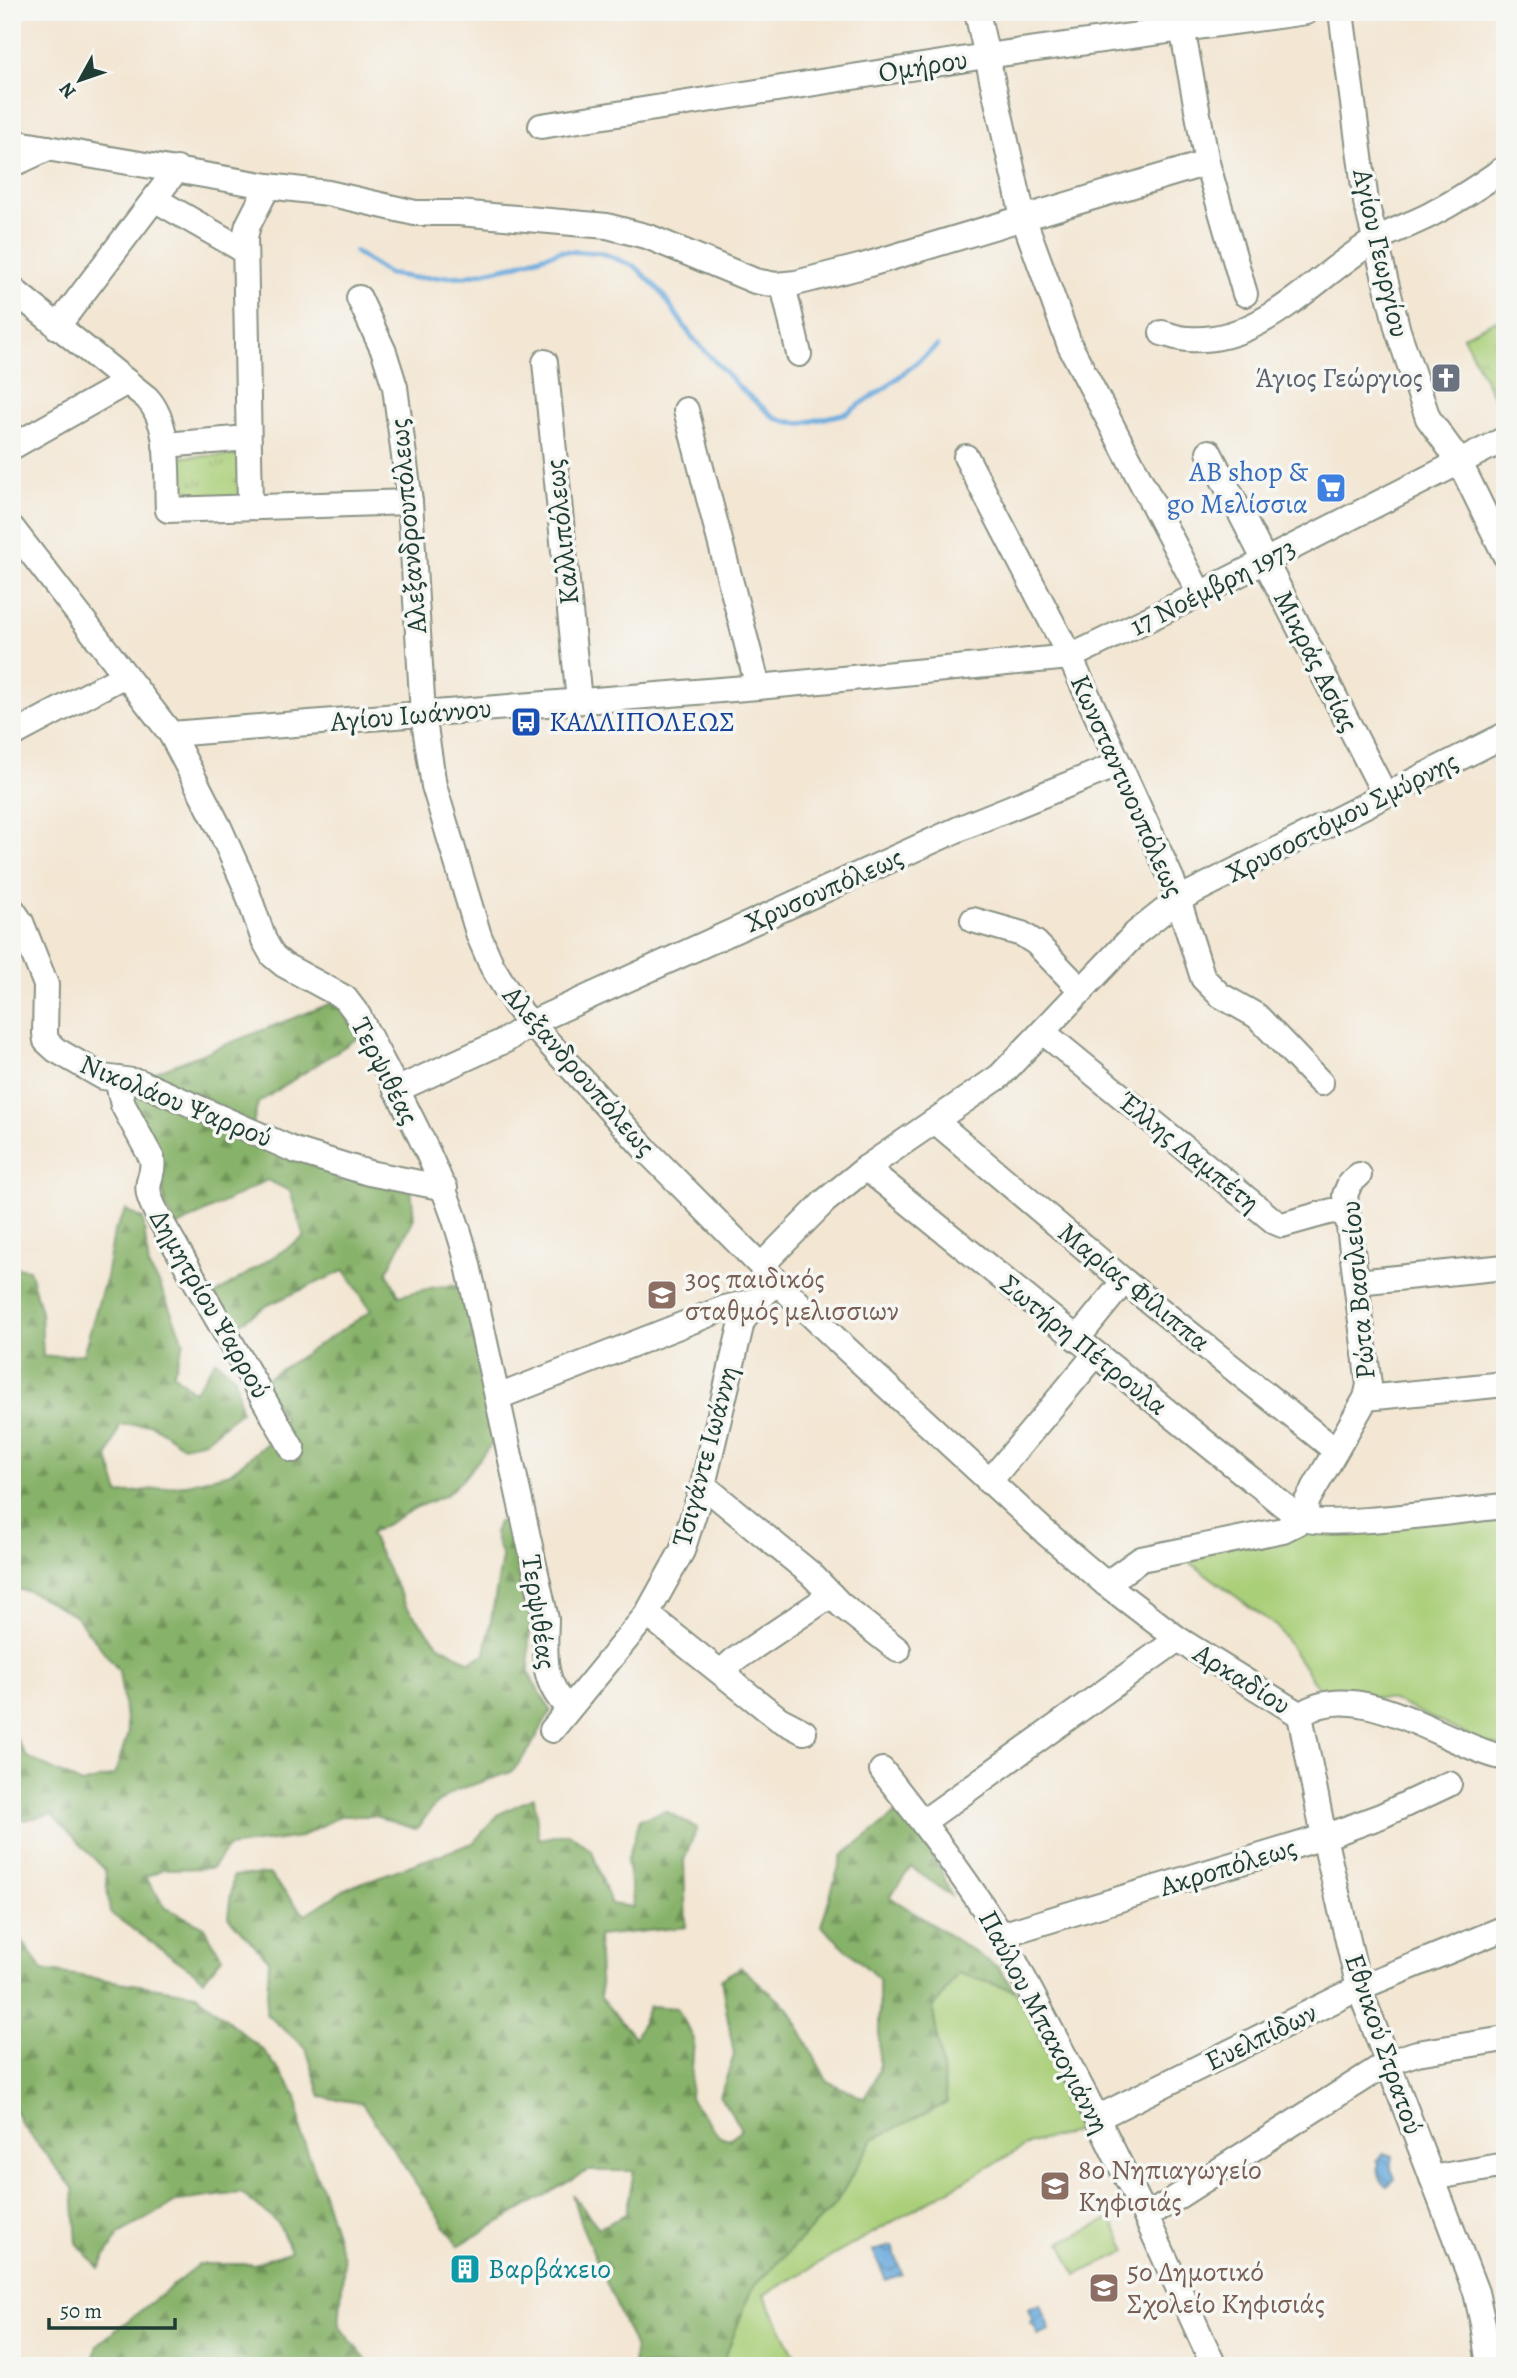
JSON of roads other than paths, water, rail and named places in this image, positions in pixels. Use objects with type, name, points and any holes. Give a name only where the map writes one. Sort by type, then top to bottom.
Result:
[{"type":"street","points":[[977,12],[1023,218],[1070,346],[1200,594]]},
{"type":"street","name":"Ομήρου","points":[[541,126],[986,56],[1306,12]]},
{"type":"street","name":"Αγίου Γεωργίου","points":[[1341,12],[1358,154],[1374,240],[1398,331],[1428,418],[1459,461],[1505,555]]},
{"type":"street","points":[[1182,28],[1207,163],[1245,294]]},
{"type":"street","points":[[12,142],[268,186],[328,193],[415,213],[607,226],[659,240],[755,281],[783,285],[863,266],[1207,163]]},
{"type":"street","points":[[12,162],[48,148]]},
{"type":"street","points":[[1162,333],[1187,340],[1228,335],[1249,327],[1279,310],[1374,240],[1436,212],[1505,168]]},
{"type":"street","points":[[57,327],[177,169]]},
{"type":"street","points":[[250,506],[245,251],[248,225],[268,186]]},
{"type":"street","points":[[156,200],[245,251]]},
{"type":"street","points":[[783,285],[799,354]]},
{"type":"street","points":[[12,289],[155,406],[165,445],[168,510],[410,502]]},
{"type":"street","name":"Αλεξανδρουπόλεως","points":[[359,298],[373,326],[395,387],[410,502],[424,714],[434,786],[479,936],[504,988],[531,1023],[647,1151],[839,1342],[1045,1532]]},
{"type":"street","name":"Καλλιπόλεως","points":[[545,362],[579,701]]},
{"type":"street","points":[[12,447],[127,382]]},
{"type":"street","points":[[686,410],[758,688]]},
{"type":"street","points":[[165,445],[248,438]]},
{"type":"street","name":"17 Νοέμβρη 1973","points":[[1070,657],[1505,439]]},
{"type":"street","name":"Μικράς Ασίας","points":[[1209,452],[1385,795]]},
{"type":"street","name":"Κωνσταντινουπόλεως","points":[[966,457],[1070,657],[1119,764],[1179,899],[1203,978],[1220,995],[1257,1016],[1321,1083]]},
{"type":"street","name":"Τερψιθέας","points":[[12,528],[171,734],[219,827],[244,883],[264,940],[273,956],[284,965],[345,998],[358,1015],[445,1188],[459,1226],[546,1619],[545,1653],[549,1683],[557,1697],[568,1708]]},
{"type":"street","name":"Αγίου Ιωάννου","points":[[171,734],[758,688],[1070,657]]},
{"type":"street","points":[[12,735],[125,675]]},
{"type":"street","name":"Χρυσοστόμου Σμύρνης","points":[[935,1121],[1000,1076],[1136,933],[1179,899],[1505,735]]},
{"type":"street","name":"Χρυσουπόλεως","points":[[396,1090],[506,1040],[531,1023],[963,827],[1119,764]]},
{"type":"street","name":"Νικολάου Ψαρρού","points":[[12,909],[21,922],[46,985],[46,1041],[56,1050],[103,1077],[140,1082],[294,1150],[369,1173],[445,1188]]},
{"type":"street","points":[[974,920],[1022,934],[1082,991]]},
{"type":"street","name":"Έλλης Λαμπέτη","points":[[1043,1032],[1275,1222],[1282,1225],[1332,1211],[1340,1212],[1348,1219]]},
{"type":"street","name":"Δημητρίου Ψαρρού","points":[[117,1079],[123,1105],[152,1159],[154,1169],[148,1193],[158,1216],[292,1450]]},
{"type":"street","name":"Τσιγάντε Ιωάννη","points":[[552,1730],[647,1614],[682,1551],[703,1485],[742,1322],[758,1300],[770,1274],[825,1201],[866,1168],[935,1121]]},
{"type":"street","name":"Μαρίας Φίλιππα","points":[[935,1121],[1124,1281],[1335,1450]]},
{"type":"street","name":"Σωτήρη Πέτρουλα","points":[[866,1168],[1252,1480],[1305,1519]]},
{"type":"street","name":"Ρώτα Βασιλείου","points":[[1305,1519],[1307,1501],[1366,1398],[1369,1385],[1345,1195],[1350,1183],[1359,1175]]},
{"type":"street","points":[[1357,1282],[1505,1267]]},
{"type":"street","points":[[989,1482],[1086,1346],[1124,1281]]},
{"type":"street","points":[[498,1397],[725,1308],[758,1300]]},
{"type":"street","points":[[1366,1398],[1505,1384]]},
{"type":"street","points":[[703,1485],[811,1574],[841,1605],[898,1650]]},
{"type":"street","points":[[1106,1584],[1141,1559],[1283,1530],[1305,1519],[1318,1522],[1347,1521],[1505,1506]]},
{"type":"street","name":"Αρκαδίου","points":[[1045,1532],[1106,1584],[1178,1639],[1300,1715],[1317,1705],[1332,1702],[1364,1704],[1505,1758]]},
{"type":"street","points":[[720,1672],[831,1595]]},
{"type":"street","points":[[647,1614],[779,1719],[804,1732]]},
{"type":"street","points":[[923,1822],[1178,1639]]},
{"type":"street","name":"Εθνικού Στρατού","points":[[1300,1715],[1324,1838],[1359,1988],[1476,2292],[1489,2366]]},
{"type":"street","name":"Παύλου Μπακογιάννη","points":[[882,1770],[923,1822],[983,1906],[1000,1935],[1097,2118],[1214,2366]]},
{"type":"street","name":"Ακροπόλεως","points":[[1000,1935],[1324,1838],[1381,1816],[1449,1784]]},
{"type":"street","name":"Ευελπίδων","points":[[1097,2118],[1359,1988],[1505,1928]]},
{"type":"street","points":[[1146,2217],[1387,2063],[1416,2053],[1505,2039]]},
{"type":"street","points":[[1432,2178],[1505,2165]]},
{"type":"water","points":[[1383,2153],[1392,2156],[1391,2169],[1395,2179],[1387,2186],[1381,2179],[1377,2160]]},
{"type":"water","points":[[892,2246],[902,2274],[886,2280],[873,2251]]},
{"type":"water","points":[[1040,2304],[1050,2330],[1038,2335],[1034,2325],[1030,2323],[1032,2319],[1028,2309]]},
{"type":"waterway","points":[[355,252],[388,274],[415,278],[466,276],[512,266],[560,251],[602,253],[636,267],[661,292],[691,336],[740,388],[775,418],[799,424],[847,413],[885,388],[937,346]]},
{"type":"place","name":"Άγιος Γεώργιος","points":[[1446,378]]},
{"type":"place","name":"AB shop & go Μελίσσια","points":[[1331,488]]},
{"type":"place","name":"ΚΑΛΛΙΠΟΛΕΩΣ","points":[[526,722]]},
{"type":"place","name":"3ος παιδικός σταθμός μελισσιων","points":[[662,1295]]},
{"type":"place","name":"8ο Νηπιαγωγείο Κηφισιάς","points":[[1055,2186]]},
{"type":"place","name":"Βαρβάκειο","points":[[465,2269]]},
{"type":"place","name":"5ο Δημοτικό Σχολείο Κηφισιάς","points":[[1104,2288]]}]
